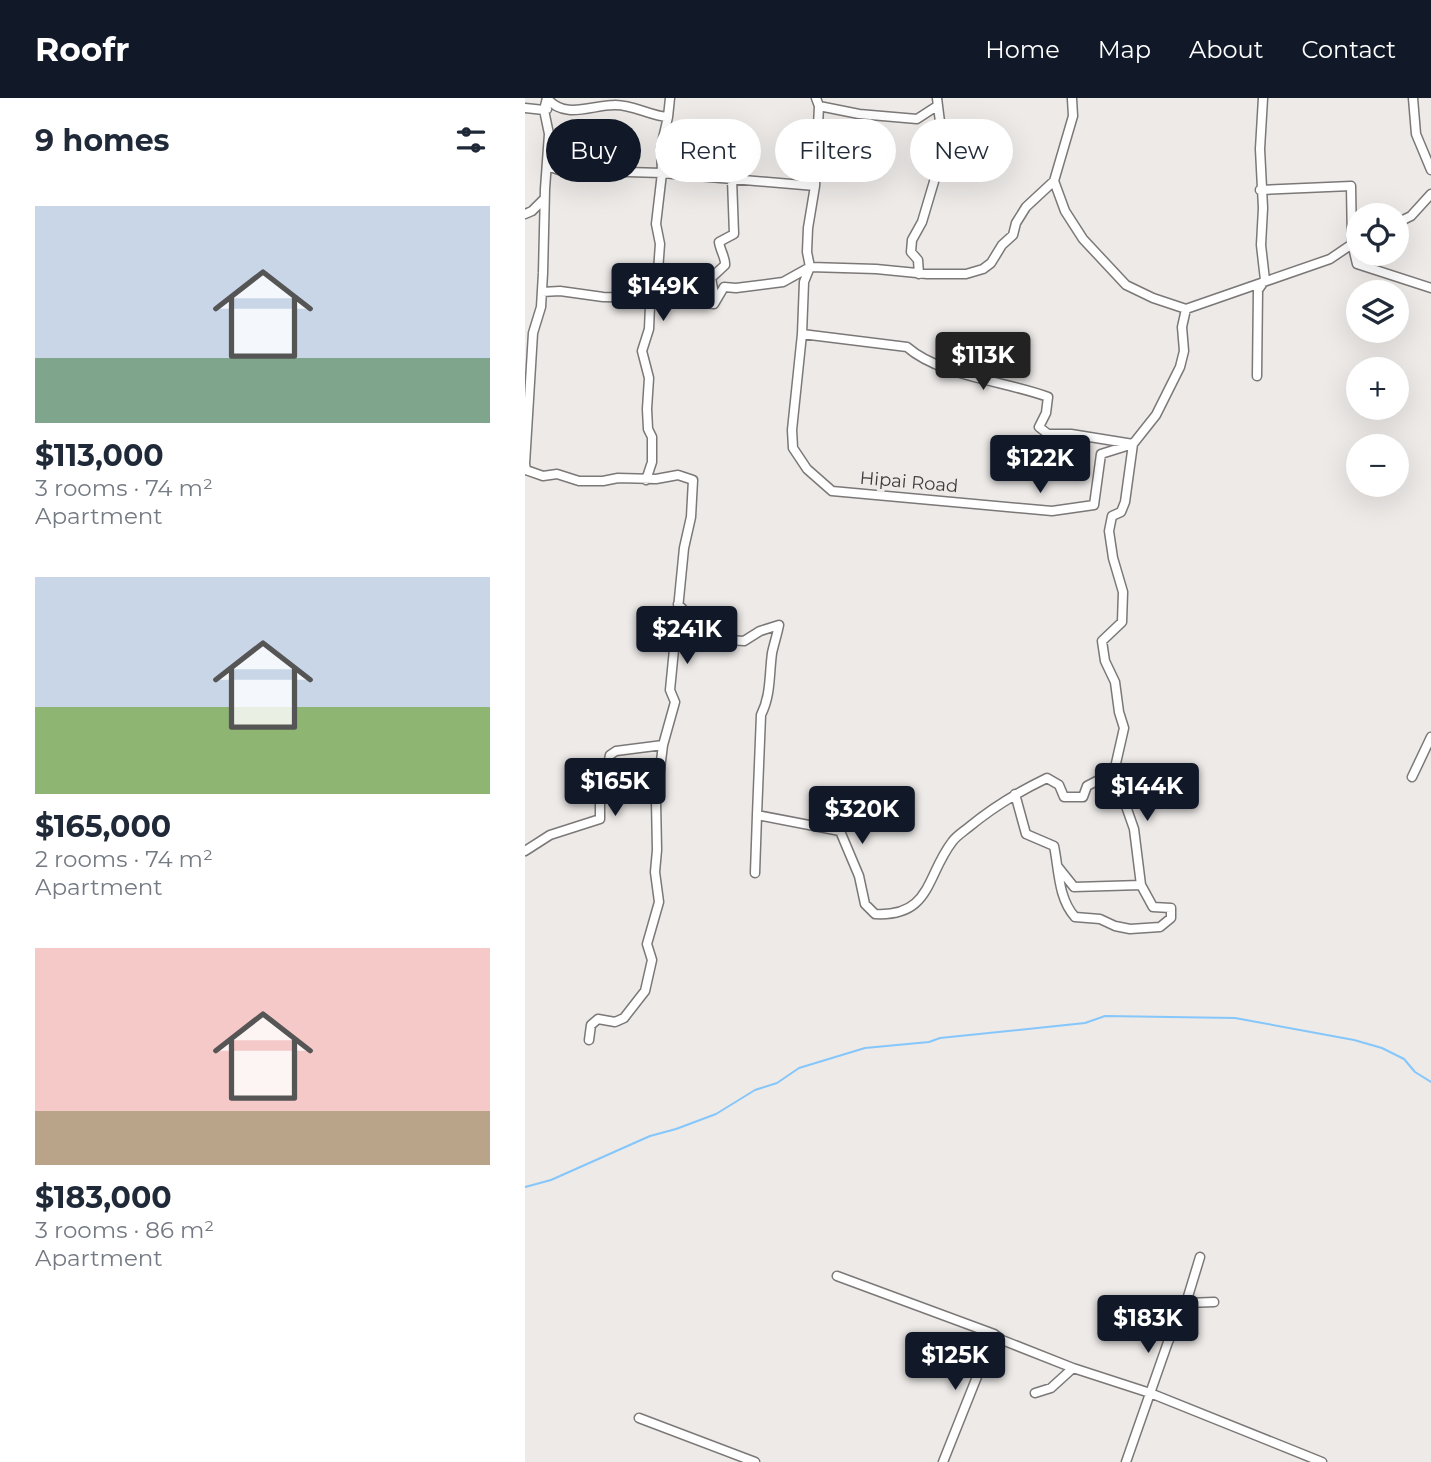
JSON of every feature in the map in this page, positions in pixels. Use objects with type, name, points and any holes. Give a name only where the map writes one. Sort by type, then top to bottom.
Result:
[{"type":"street","points":[[547,98],[553,106]]},
{"type":"street","points":[[546,120],[544,110],[547,98]]},
{"type":"street","points":[[525,108],[544,110],[553,106],[581,111],[616,104],[655,117],[668,117],[670,98]]},
{"type":"street","points":[[542,292],[560,291],[603,297],[656,298],[714,304],[724,287],[783,282],[810,267],[876,269],[919,274],[966,274],[983,269],[1013,235],[1016,223],[1026,207],[1054,181],[1073,116],[1071,98]]},
{"type":"street","points":[[1257,376],[1258,290],[1265,280],[1261,245],[1263,98]]},
{"type":"street","points":[[1413,98],[1416,134],[1431,170]]},
{"type":"street","points":[[818,102],[859,114],[917,119],[937,102]]},
{"type":"street","name":"Hipai Road","points":[[818,102],[815,186],[808,228],[807,252],[810,267],[804,282],[792,429],[793,448],[807,469],[832,491],[1052,511],[1094,505],[1101,454],[1133,444]]},
{"type":"street","points":[[919,274],[918,260],[911,252],[912,240],[922,222],[941,158],[942,138],[937,102]]},
{"type":"street","points":[[761,181],[815,186]]},
{"type":"street","points":[[1054,181],[1065,211],[1083,239],[1126,285],[1186,309],[1330,259],[1346,248]]},
{"type":"street","points":[[546,182],[541,307],[533,333],[526,470],[543,476],[557,474],[579,481],[618,478],[646,480],[678,475],[693,480],[670,690],[675,702],[663,745],[656,801],[655,872],[659,902],[647,944],[652,960],[645,991],[624,1018],[615,1022],[598,1019],[591,1025],[589,1040]]},
{"type":"street","points":[[646,480],[652,462],[652,438],[646,409],[649,378],[642,351],[649,329],[650,306],[656,298],[660,244],[656,224],[661,182]]},
{"type":"street","points":[[715,299],[711,278],[726,264],[719,242],[734,234],[732,182]]},
{"type":"street","points":[[1261,190],[1351,186],[1352,203]]},
{"type":"street","points":[[1409,217],[1431,194]]},
{"type":"street","points":[[525,214],[545,199]]},
{"type":"street","points":[[1363,266],[1431,288]]},
{"type":"street","points":[[1015,794],[1026,834],[1054,846],[1059,867],[1058,881],[1075,917],[1100,919],[1130,929],[1160,927],[1171,918],[1171,908],[1153,907],[1141,885],[1134,830],[1114,772],[1124,728],[1115,682],[1105,661],[1102,640],[1122,622],[1123,592],[1112,558],[1109,531],[1112,516],[1121,512],[1125,502],[1133,444],[1156,415],[1180,367],[1184,351],[1182,327],[1186,309]]},
{"type":"street","points":[[801,334],[907,347],[918,356],[941,367],[993,379],[1048,397],[1046,413],[1039,427],[1048,434],[1071,434],[1133,444]]},
{"type":"street","points":[[678,604],[691,618],[712,627],[729,640],[744,641],[760,631],[779,625],[773,649],[767,704],[761,715],[755,873]]},
{"type":"street","points":[[1412,777],[1431,737]]},
{"type":"street","points":[[525,851],[550,835],[600,819],[602,788],[610,755],[616,751],[663,745]]},
{"type":"street","points":[[757,815],[840,831],[859,876],[865,904],[874,914],[886,914],[917,903],[953,841],[990,810],[1015,794],[1047,778],[1059,785],[1064,797],[1083,797],[1087,786],[1114,772]]},
{"type":"street","points":[[1059,867],[1074,887],[1141,885]]},
{"type":"street","points":[[1126,1462],[1168,1342],[1186,1303],[1200,1257]]},
{"type":"street","points":[[837,1276],[994,1334],[1002,1340],[1073,1368],[1150,1393],[1322,1462]]},
{"type":"street","points":[[1186,1303],[1214,1302]]},
{"type":"street","points":[[943,1462],[994,1334]]},
{"type":"street","points":[[1035,1393],[1051,1388],[1073,1368]]},
{"type":"street","points":[[639,1418],[755,1462]]},
{"type":"waterway","points":[[525,1187],[551,1180],[650,1136],[716,1114],[755,1090],[777,1083],[799,1068],[865,1048],[1085,1023],[1105,1016],[1235,1018],[1354,1040],[1382,1048],[1404,1059],[1415,1072],[1431,1082]]}]
